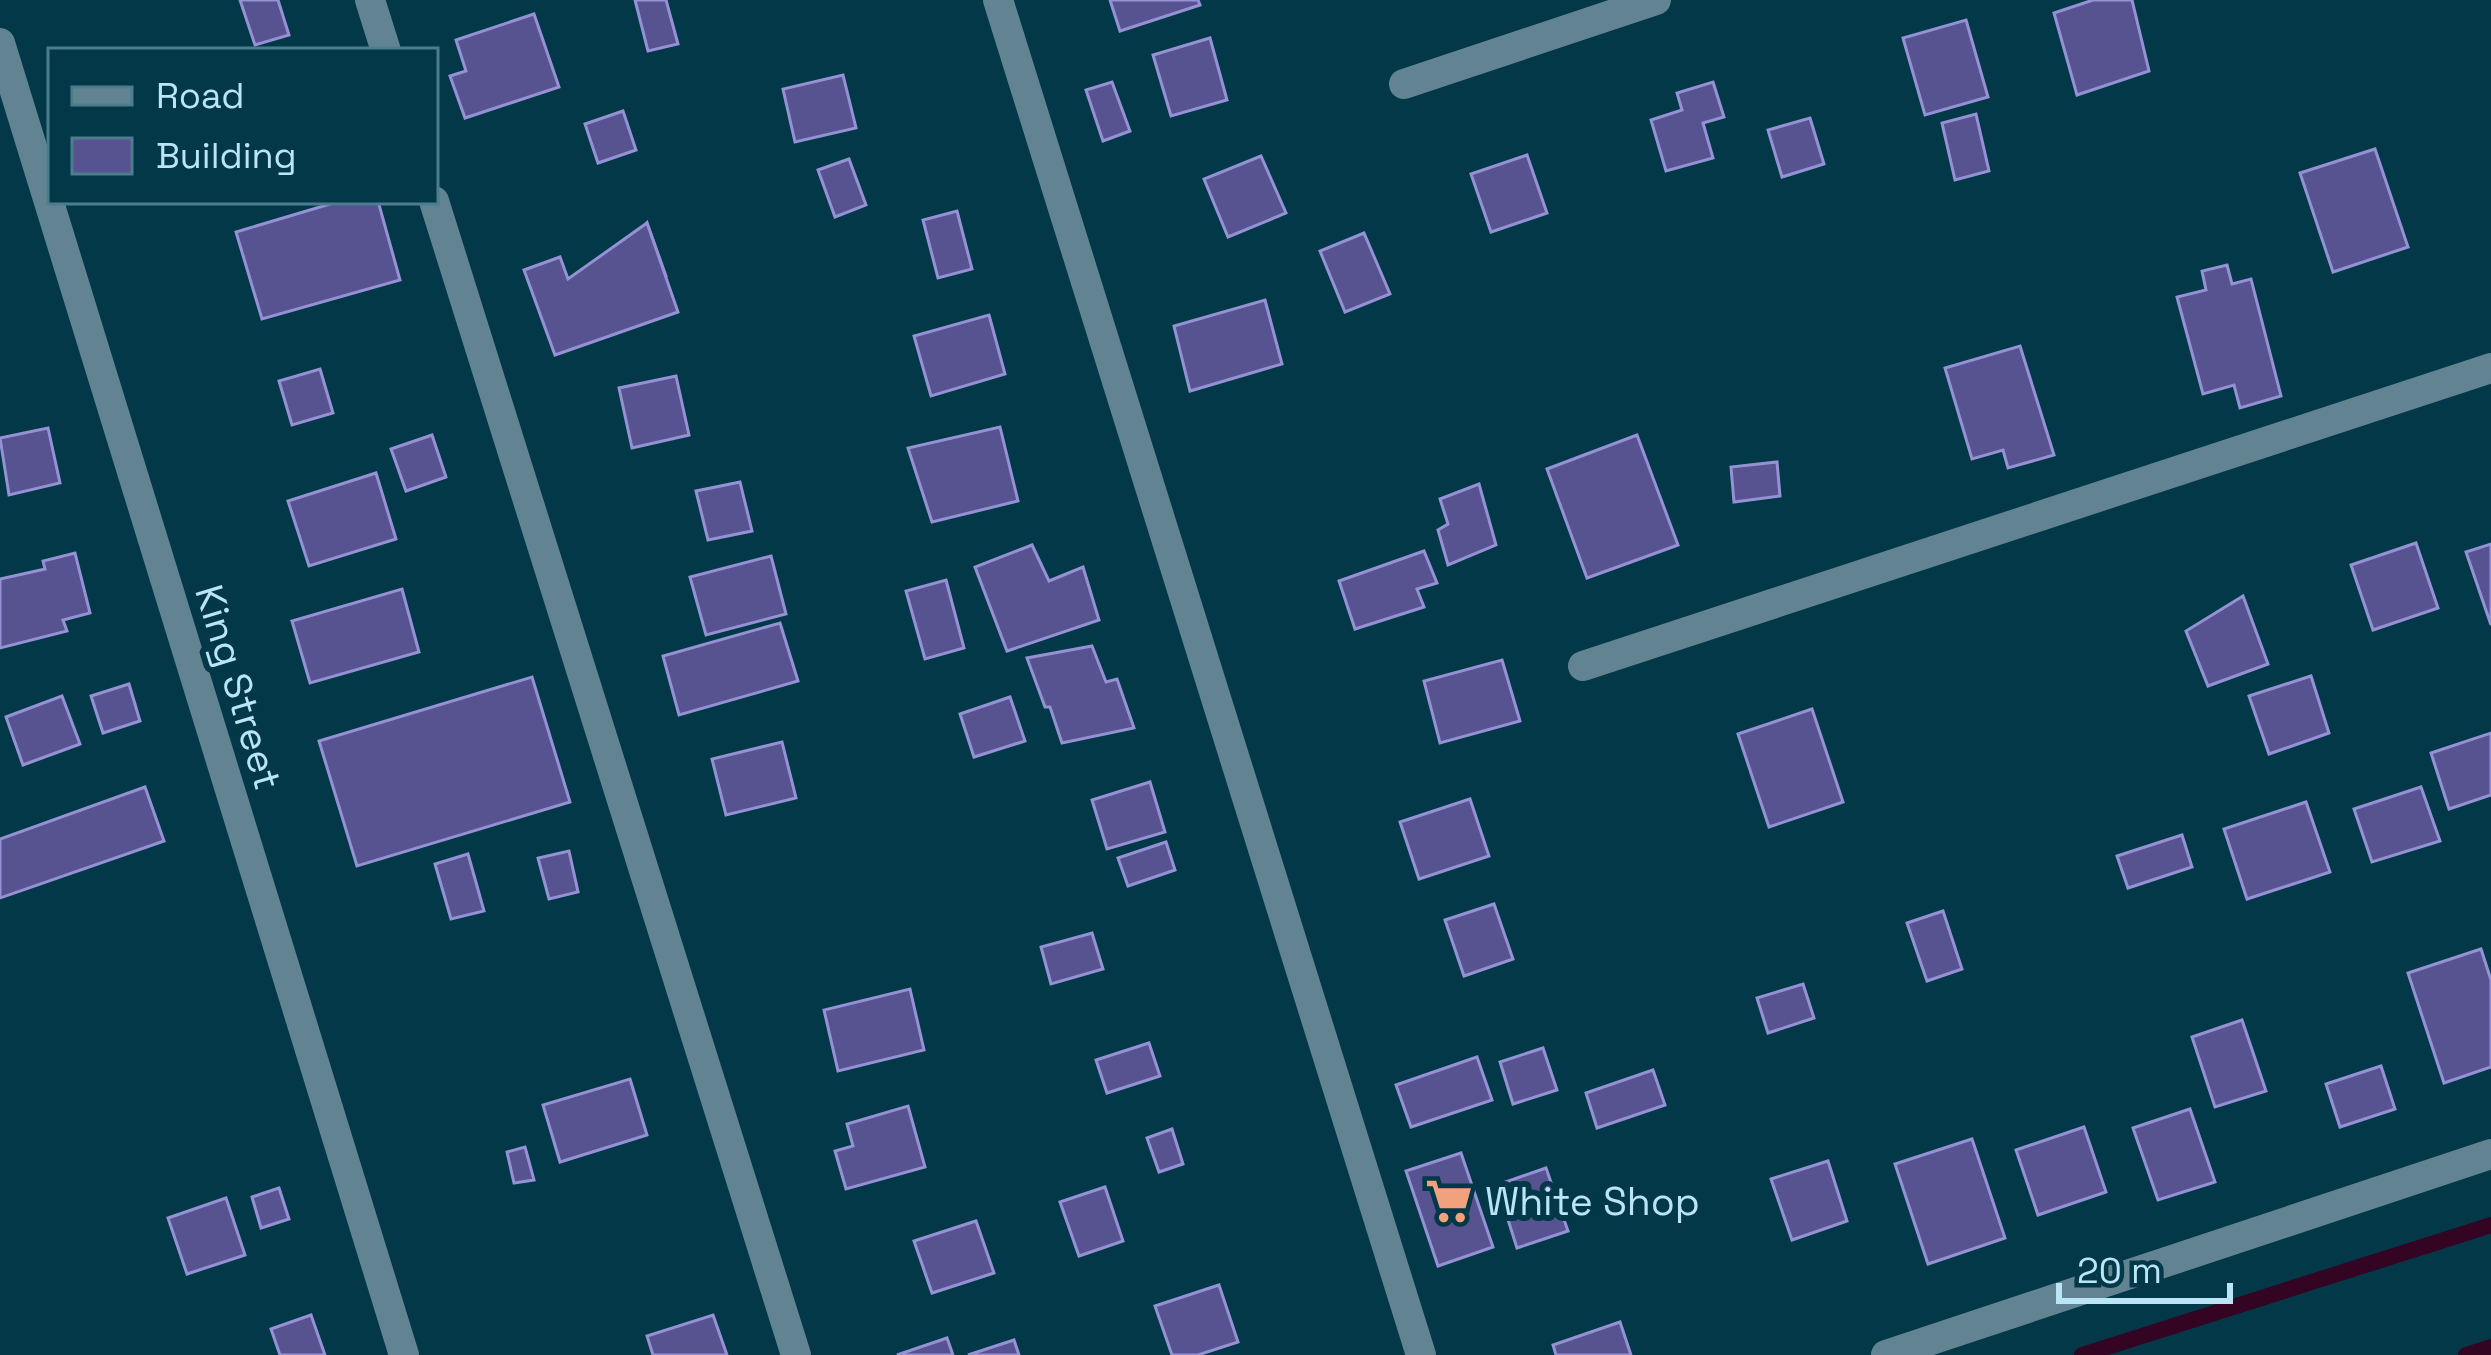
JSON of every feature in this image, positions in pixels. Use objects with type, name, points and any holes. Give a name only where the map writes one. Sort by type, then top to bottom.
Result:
[{"type":"street","points":[[370,0],[385,48]]},
{"type":"street","points":[[998,0],[1421,1355]]},
{"type":"street","points":[[1404,84],[1656,0]]},
{"type":"street","name":"King Street","points":[[0,43],[48,199]]},
{"type":"street","name":"King Street","points":[[50,204],[404,1355]]},
{"type":"street","points":[[435,204],[796,1355]]},
{"type":"street","points":[[1583,666],[2491,368]]},
{"type":"street","points":[[1886,1355],[2491,1154]]},
{"type":"building","points":[[240,0],[278,0],[289,35],[255,45]]},
{"type":"building","points":[[635,0],[666,0],[678,44],[648,51]]},
{"type":"building","points":[[1110,0],[1198,0],[1200,5],[1120,31]]},
{"type":"building","points":[[2093,0],[2132,0],[2149,71],[2077,95],[2054,13]]},
{"type":"building","points":[[534,14],[559,87],[465,118],[450,76],[466,71],[456,40]]},
{"type":"building","points":[[1966,20],[1988,97],[1925,115],[1903,38]]},
{"type":"building","points":[[1210,38],[1227,100],[1171,116],[1153,55]]},
{"type":"building","points":[[843,75],[856,128],[795,142],[783,89]]},
{"type":"building","points":[[1112,82],[1130,131],[1103,141],[1086,90]]},
{"type":"building","points":[[1713,82],[1724,117],[1703,123],[1713,158],[1666,171],[1651,120],[1682,110],[1677,93]]},
{"type":"building","points":[[623,111],[636,150],[598,163],[585,124]]},
{"type":"building","points":[[1976,114],[1989,171],[1955,180],[1942,123]]},
{"type":"building","points":[[1810,118],[1824,164],[1782,177],[1768,130]]},
{"type":"building","points":[[2375,149],[2408,247],[2333,272],[2300,173]]},
{"type":"building","points":[[1527,155],[1547,213],[1491,232],[1471,174]]},
{"type":"building","points":[[1261,156],[1286,213],[1228,237],[1204,179]]},
{"type":"building","points":[[849,159],[866,205],[835,217],[818,170]]},
{"type":"building","points":[[330,204],[379,204],[400,280],[262,319],[236,232]]},
{"type":"building","points":[[957,211],[972,269],[938,278],[923,220]]},
{"type":"building","points":[[647,223],[666,276],[637,287],[629,263],[616,266]]},
{"type":"building","points":[[647,223],[678,312],[555,355],[524,270],[560,257],[568,279]]},
{"type":"building","points":[[1364,233],[1390,294],[1345,312],[1320,251]]},
{"type":"building","points":[[2227,265],[2232,284],[2251,279],[2281,396],[2240,408],[2234,385],[2203,394],[2177,297],[2206,290],[2202,271]]},
{"type":"building","points":[[1265,300],[1282,364],[1190,391],[1174,326]]},
{"type":"building","points":[[989,315],[1005,374],[931,396],[914,336]]},
{"type":"building","points":[[2020,346],[2054,455],[2008,468],[2003,450],[1972,459],[1945,368]]},
{"type":"building","points":[[320,369],[333,413],[292,425],[279,381]]},
{"type":"building","points":[[676,376],[689,435],[632,448],[619,388]]},
{"type":"building","points":[[1000,427],[1018,501],[932,522],[908,448]]},
{"type":"building","points":[[48,428],[60,483],[9,495],[0,438]]},
{"type":"building","points":[[432,435],[446,477],[406,491],[391,449]]},
{"type":"building","points":[[1637,435],[1678,545],[1587,578],[1547,469]]},
{"type":"building","points":[[1777,462],[1780,496],[1734,502],[1731,467]]},
{"type":"building","points":[[376,473],[396,539],[309,566],[288,501]]},
{"type":"building","points":[[740,482],[752,531],[708,540],[696,491]]},
{"type":"building","points":[[1479,484],[1496,545],[1448,565],[1438,530],[1448,524],[1440,499]]},
{"type":"building","points":[[2416,543],[2438,608],[2373,630],[2351,565]]},
{"type":"building","points":[[2491,544],[2491,625],[2466,552]]},
{"type":"building","points":[[1032,545],[1049,581],[1083,567],[1099,620],[1007,651],[975,567]]},
{"type":"building","points":[[1424,551],[1437,583],[1417,589],[1424,607],[1355,629],[1339,581]]},
{"type":"building","points":[[75,553],[90,613],[63,620],[67,631],[0,648],[0,579],[45,569],[43,561]]},
{"type":"building","points":[[771,556],[786,614],[706,635],[690,577]]},
{"type":"building","points":[[946,580],[964,648],[925,659],[906,591]]},
{"type":"building","points":[[402,589],[419,652],[310,683],[292,621]]},
{"type":"building","points":[[2243,596],[2268,664],[2208,686],[2186,631]]},
{"type":"building","points":[[780,623],[798,681],[679,715],[663,656]]},
{"type":"building","points":[[1092,646],[1106,682],[1117,679],[1134,728],[1062,743],[1027,658]]},
{"type":"building","points":[[1502,660],[1520,721],[1440,743],[1424,681]]},
{"type":"building","points":[[2311,676],[2329,733],[2269,754],[2249,696]]},
{"type":"building","points":[[532,677],[570,802],[357,866],[319,741]]},
{"type":"building","points":[[129,684],[140,721],[103,733],[91,696]]},
{"type":"building","points":[[62,696],[80,744],[23,765],[6,717]]},
{"type":"building","points":[[1010,697],[1025,741],[974,757],[960,714]]},
{"type":"building","points":[[1812,709],[1843,802],[1769,827],[1738,734]]},
{"type":"building","points":[[2491,733],[2491,795],[2449,809],[2431,753]]},
{"type":"building","points":[[782,742],[796,798],[726,815],[712,759]]},
{"type":"building","points":[[1150,782],[1165,832],[1107,849],[1092,800]]},
{"type":"building","points":[[145,787],[164,841],[0,898],[0,839]]},
{"type":"building","points":[[2421,787],[2440,841],[2372,862],[2354,809]]},
{"type":"building","points":[[1470,799],[1489,856],[1419,879],[1400,822]]},
{"type":"building","points":[[2306,802],[2330,872],[2247,899],[2224,829]]},
{"type":"building","points":[[2182,835],[2192,867],[2128,888],[2117,856]]},
{"type":"building","points":[[1166,842],[1175,870],[1128,886],[1118,858]]},
{"type":"building","points":[[569,851],[578,892],[549,899],[538,858]]},
{"type":"building","points":[[468,854],[484,911],[451,919],[435,864]]},
{"type":"building","points":[[1494,904],[1513,959],[1464,976],[1445,920]]},
{"type":"building","points":[[1943,911],[1962,969],[1927,981],[1907,923]]},
{"type":"building","points":[[1092,933],[1103,969],[1051,984],[1041,947]]},
{"type":"building","points":[[2481,949],[2491,980],[2491,1067],[2444,1083],[2408,973]]},
{"type":"building","points":[[1803,984],[1814,1018],[1768,1033],[1757,998]]},
{"type":"building","points":[[910,989],[924,1050],[838,1071],[824,1010]]},
{"type":"building","points":[[2242,1020],[2266,1091],[2215,1107],[2192,1037]]},
{"type":"building","points":[[1149,1043],[1160,1076],[1107,1093],[1096,1060]]},
{"type":"building","points":[[1543,1048],[1557,1090],[1513,1104],[1500,1062]]},
{"type":"building","points":[[1477,1057],[1492,1100],[1411,1127],[1396,1085]]},
{"type":"building","points":[[2381,1066],[2395,1109],[2340,1127],[2326,1084]]},
{"type":"building","points":[[1653,1070],[1665,1105],[1597,1128],[1586,1093]]},
{"type":"building","points":[[630,1079],[647,1135],[560,1162],[543,1105]]},
{"type":"building","points":[[908,1106],[925,1167],[846,1189],[835,1151],[853,1146],[847,1124]]},
{"type":"building","points":[[2190,1109],[2215,1182],[2158,1200],[2133,1128]]},
{"type":"building","points":[[2084,1127],[2106,1192],[2038,1215],[2016,1150]]},
{"type":"building","points":[[1172,1129],[1183,1164],[1159,1172],[1147,1138]]},
{"type":"building","points":[[1972,1139],[2005,1238],[1928,1264],[1895,1164]]},
{"type":"building","points":[[525,1147],[534,1180],[514,1183],[507,1152]]},
{"type":"building","points":[[1461,1153],[1493,1247],[1438,1266],[1406,1171]]},
{"type":"building","points":[[1828,1161],[1847,1221],[1792,1240],[1771,1179]]},
{"type":"building","points":[[1546,1168],[1568,1231],[1517,1248],[1497,1185]]},
{"type":"building","points":[[1105,1187],[1123,1241],[1079,1256],[1060,1202]]},
{"type":"building","points":[[279,1188],[289,1219],[261,1228],[252,1197]]},
{"type":"building","points":[[226,1198],[245,1255],[187,1274],[168,1218]]},
{"type":"building","points":[[976,1221],[994,1273],[932,1293],[914,1241]]},
{"type":"building","points":[[1219,1285],[1238,1342],[1198,1355],[1172,1355],[1155,1306]]},
{"type":"building","points":[[311,1315],[325,1355],[280,1355],[271,1329]]},
{"type":"building","points":[[713,1315],[727,1355],[653,1355],[647,1336]]},
{"type":"building","points":[[1620,1322],[1631,1355],[1556,1355],[1553,1345]]},
{"type":"building","points":[[947,1338],[953,1355],[897,1355]]},
{"type":"building","points":[[1014,1340],[1019,1355],[968,1355]]},
{"type":"waterway","points":[[2082,1355],[2491,1225]]},
{"type":"waterway","points":[[2466,1355],[2491,1347]]},
{"type":"place","name":"White Shop","points":[[1449,1201]]}]
